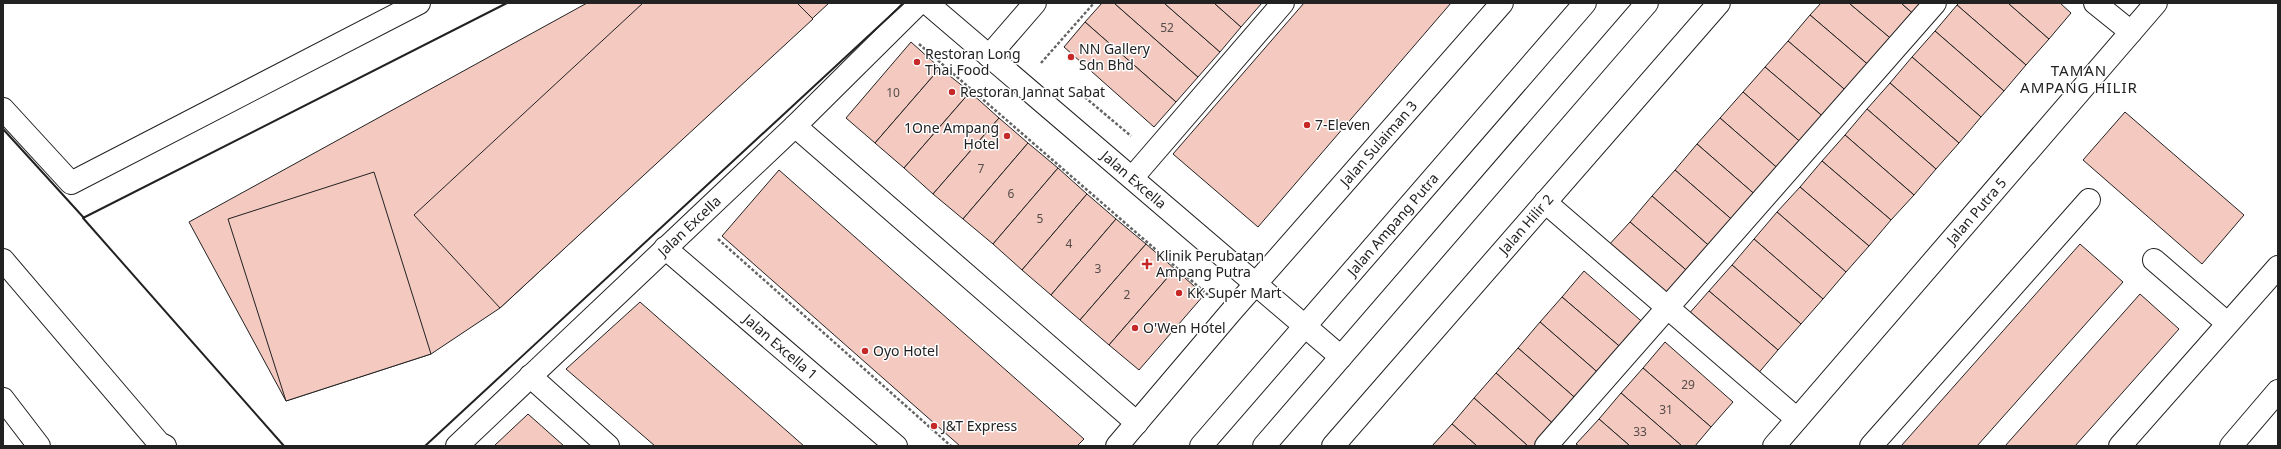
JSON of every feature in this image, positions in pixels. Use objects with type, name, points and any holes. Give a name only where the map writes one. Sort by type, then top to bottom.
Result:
[{"type":"street","points":[[3,108],[71,183],[419,3]]},
{"type":"street","name":"Jalan Excella","points":[[457,446],[695,219],[795,126],[919,3]]},
{"type":"street","name":"Jalan Excella","points":[[927,3],[1341,357]]},
{"type":"street","points":[[989,56],[1035,3]]},
{"type":"street","points":[[1132,178],[1282,3]]},
{"type":"street","name":"Jalan Sulaiman 3","points":[[1117,446],[1255,284],[1502,3]]},
{"type":"street","name":"Jalan Ampang Putra","points":[[1201,446],[1585,3]]},
{"type":"street","points":[[1264,446],[1647,3]]},
{"type":"street","name":"Jalan Hilir 2","points":[[1333,446],[1719,3]]},
{"type":"street","points":[[1546,446],[1936,3]]},
{"type":"street","points":[[2095,3],[2131,32]]},
{"type":"street","name":"Jalan Putra 5","points":[[1783,443],[1797,419],[2156,3]]},
{"type":"street","points":[[795,126],[1137,423]]},
{"type":"street","points":[[1871,446],[2089,200]]},
{"type":"street","points":[[1545,202],[1797,419]]},
{"type":"street","name":"Jalan Excella 1","points":[[665,248],[896,446]]},
{"type":"street","points":[[3,260],[160,445]]},
{"type":"street","points":[[2154,260],[2227,323]]},
{"type":"street","points":[[2120,446],[2278,267]]},
{"type":"street","points":[[530,376],[608,446]]},
{"type":"street","points":[[2230,446],[2278,391]]},
{"type":"street","points":[[3,399],[39,446]]},
{"type":"path","points":[[1022,85],[1094,3]]},
{"type":"path","points":[[898,25],[1230,313]]},
{"type":"path","points":[[1043,61],[1049,66]]},
{"type":"path","points":[[1079,92],[1153,154]]},
{"type":"path","points":[[695,219],[951,446]]},
{"type":"building","points":[[587,3],[829,3],[500,308],[431,354],[286,401],[189,222]]},
{"type":"building","points":[[643,3],[797,3],[813,19],[500,308],[414,215]]},
{"type":"building","points":[[1102,3],[1114,3],[1198,77],[1176,102],[1085,22]]},
{"type":"building","points":[[1114,3],[1164,3],[1220,52],[1198,77]]},
{"type":"building","points":[[1164,3],[1214,3],[1241,27],[1220,52]]},
{"type":"building","points":[[1214,3],[1262,3],[1241,27]]},
{"type":"building","points":[[1304,3],[1451,3],[1258,227],[1173,154]]},
{"type":"building","points":[[1821,3],[1849,3],[1895,42],[1872,68],[1810,15]]},
{"type":"building","points":[[1849,3],[1901,3],[1917,17],[1895,42]]},
{"type":"building","points":[[1901,3],[1929,3],[1917,17]]},
{"type":"building","points":[[1959,3],[2008,3],[2049,39],[2026,65],[1957,5]]},
{"type":"building","points":[[2008,3],[2060,3],[2071,13],[2049,39]]},
{"type":"building","points":[[1957,5],[2026,65],[2004,91],[1935,31]]},
{"type":"building","points":[[1810,15],[1872,68],[1850,94],[1788,41]]},
{"type":"building","points":[[1085,22],[1176,102],[1154,127],[1064,47]]},
{"type":"building","points":[[1935,31],[2004,91],[1981,117],[1912,57]]},
{"type":"building","points":[[1788,41],[1850,94],[1827,120],[1765,67]]},
{"type":"building","points":[[911,42],[940,68],[875,143],[846,118]]},
{"type":"building","points":[[1912,57],[1981,117],[1959,143],[1890,83]]},
{"type":"building","points":[[1765,67],[1827,120],[1805,146],[1743,92]]},
{"type":"building","points":[[940,68],[970,92],[904,168],[875,143]]},
{"type":"building","points":[[1890,83],[1959,143],[1936,169],[1867,109]]},
{"type":"building","points":[[970,92],[999,118],[933,194],[904,168]]},
{"type":"building","points":[[1743,92],[1805,146],[1782,172],[1720,118]]},
{"type":"building","points":[[1867,109],[1936,169],[1914,195],[1845,135]]},
{"type":"building","points":[[2125,112],[2244,215],[2202,264],[2083,160]]},
{"type":"building","points":[[999,118],[1028,143],[963,219],[933,194]]},
{"type":"building","points":[[1720,118],[1782,172],[1759,198],[1697,144]]},
{"type":"building","points":[[1845,135],[1914,195],[1891,220],[1822,161]]},
{"type":"building","points":[[1028,143],[1058,168],[993,244],[963,219]]},
{"type":"building","points":[[1697,144],[1759,198],[1737,224],[1675,170]]},
{"type":"building","points":[[1822,161],[1891,220],[1869,246],[1800,187]]},
{"type":"building","points":[[1058,168],[1087,194],[1022,270],[993,244]]},
{"type":"building","points":[[779,170],[1084,439],[1077,446],[960,446],[722,236]]},
{"type":"building","points":[[1675,170],[1737,224],[1714,250],[1652,196]]},
{"type":"building","points":[[374,172],[431,354],[286,401],[228,219]]},
{"type":"building","points":[[1800,187],[1869,246],[1846,272],[1777,212]]},
{"type":"building","points":[[1087,194],[1116,219],[1051,295],[1022,270]]},
{"type":"building","points":[[1652,196],[1714,250],[1692,275],[1630,222]]},
{"type":"building","points":[[1777,212],[1846,272],[1823,299],[1754,239]]},
{"type":"building","points":[[1116,219],[1146,244],[1080,320],[1051,295]]},
{"type":"building","points":[[1630,222],[1692,275],[1669,301],[1607,247]]},
{"type":"building","points":[[1754,239],[1823,299],[1801,324],[1732,265]]},
{"type":"building","points":[[1146,244],[1175,269],[1109,345],[1080,320]]},
{"type":"building","points":[[2080,244],[2123,282],[1977,446],[1901,446]]},
{"type":"building","points":[[1732,265],[1801,324],[1778,350],[1709,291]]},
{"type":"building","points":[[1175,269],[1204,295],[1139,370],[1109,345]]},
{"type":"building","points":[[1584,271],[1647,326],[1625,351],[1562,297]]},
{"type":"building","points":[[1709,291],[1778,350],[1756,376],[1687,316]]},
{"type":"building","points":[[2140,294],[2179,329],[2075,446],[2005,446]]},
{"type":"building","points":[[1562,297],[1625,351],[1603,377],[1540,322]]},
{"type":"building","points":[[640,302],[804,446],[655,446],[566,369]]},
{"type":"building","points":[[1540,322],[1603,377],[1580,402],[1518,348]]},
{"type":"building","points":[[1665,342],[1733,402],[1711,427],[1643,368]]},
{"type":"building","points":[[1518,348],[1580,402],[1558,428],[1496,373]]},
{"type":"building","points":[[1643,368],[1711,427],[1695,446],[1682,446],[1621,393]]},
{"type":"building","points":[[1496,373],[1558,428],[1542,446],[1528,446],[1474,398]]},
{"type":"building","points":[[1621,393],[1682,446],[1630,446],[1599,419]]},
{"type":"building","points":[[1474,398],[1528,446],[1477,446],[1452,424]]},
{"type":"building","points":[[528,414],[564,446],[494,446]]},
{"type":"building","points":[[1599,419],[1630,446],[1579,446],[1576,444]]},
{"type":"building","points":[[1452,424],[1477,446],[1432,446]]},
{"type":"wall","points":[[284,446],[83,218],[507,3]]},
{"type":"wall","points":[[425,446],[904,3]]},
{"type":"wall","points":[[3,129],[84,218]]},
{"type":"place","name":"NN Gallery Sdn Bhd","points":[[1071,57]]},
{"type":"place","name":"Restoran Long Thai Food","points":[[917,62]]},
{"type":"place","name":"Restoran Jannat Sabat","points":[[952,92]]},
{"type":"place","name":"7-Eleven","points":[[1307,125]]},
{"type":"place","name":"1One Ampang Hotel","points":[[1007,136]]},
{"type":"place","name":"Klinik Perubatan Ampang Putra","points":[[1147,264]]},
{"type":"place","name":"KK Super Mart","points":[[1179,293]]},
{"type":"place","name":"O'Wen Hotel","points":[[1135,328]]},
{"type":"place","name":"Oyo Hotel","points":[[865,351]]},
{"type":"place","name":"J&T Express","points":[[934,426]]},
{"type":"district","name":"TAMAN AMPANG HILIR","points":[[2079,80]]}]
